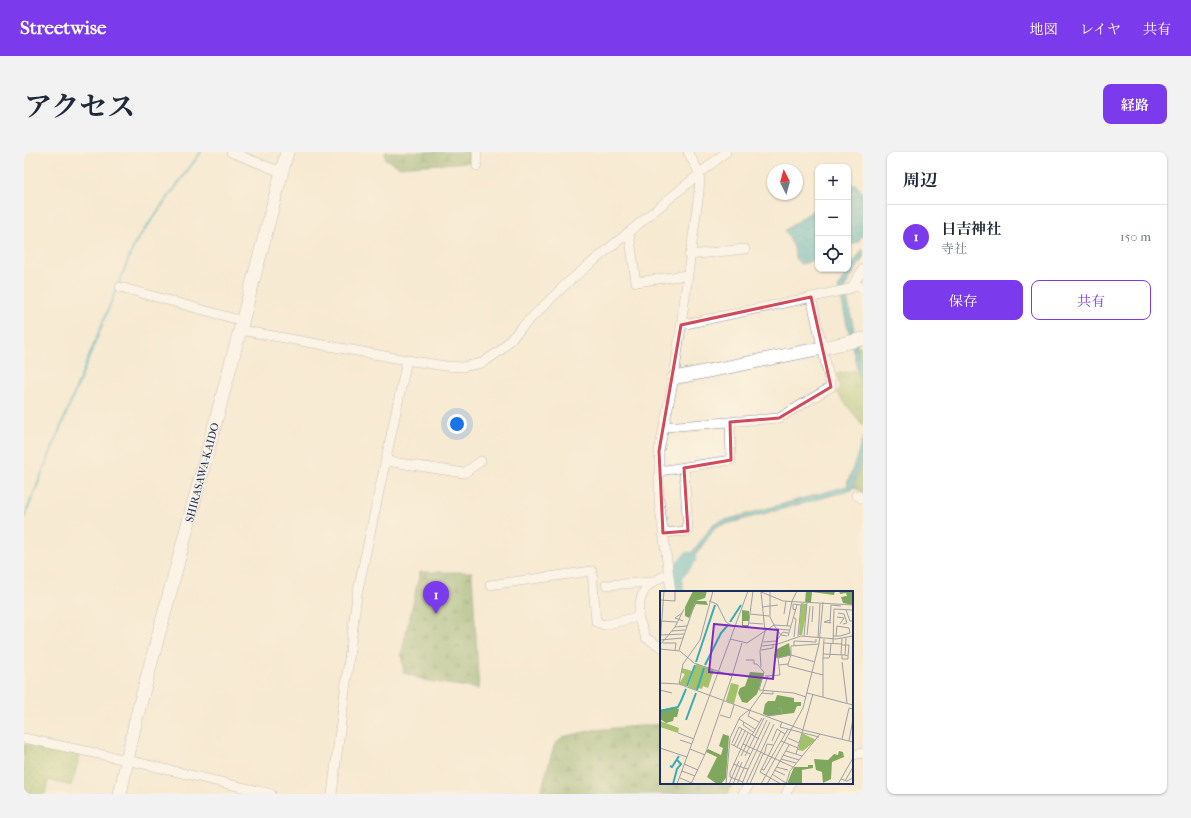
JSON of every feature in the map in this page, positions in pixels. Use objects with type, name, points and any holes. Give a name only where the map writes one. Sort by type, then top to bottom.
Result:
[{"type":"main road","name":"SHIRASAWA-KAIDO","points":[[120,794],[136,719],[286,152]]},
{"type":"main road","points":[[674,378],[857,340]]},
{"type":"street","points":[[231,152],[281,172]]},
{"type":"street","points":[[477,152],[477,166]]},
{"type":"street","points":[[671,591],[659,500],[659,451],[674,378],[689,255],[699,192],[700,174],[688,152]]},
{"type":"street","points":[[120,287],[241,325],[407,360],[462,367],[482,363],[500,351],[567,283],[726,152]]},
{"type":"street","points":[[629,232],[636,282],[687,275]]},
{"type":"street","points":[[689,255],[745,249]]},
{"type":"street","points":[[680,325],[842,291],[851,288],[863,269]]},
{"type":"street","points":[[854,283],[863,289]]},
{"type":"street","points":[[665,427],[779,418],[831,387],[811,297]]},
{"type":"street","points":[[332,794],[357,595],[407,360]]},
{"type":"street","points":[[659,472],[731,460],[730,422]]},
{"type":"street","points":[[386,461],[464,473],[481,461]]},
{"type":"street","points":[[663,534],[688,531],[684,468]]},
{"type":"street","points":[[490,585],[592,571],[596,622],[604,625],[638,617]]},
{"type":"street","points":[[660,646],[646,638],[638,617],[639,603],[644,590],[652,582],[668,574]]},
{"type":"street","points":[[606,585],[652,582]]},
{"type":"street","points":[[24,738],[127,760],[271,794]]},
{"type":"street","points":[[853,755],[863,753]]},
{"type":"street","points":[[743,794],[749,784]]},
{"type":"street","points":[[786,794],[791,784]]},
{"type":"highlighted area","points":[[811,297],[831,387],[779,418],[730,422],[731,460],[684,468],[688,531],[663,533],[659,451],[681,325]]},
{"type":"green space","points":[[385,152],[471,152],[471,162],[399,167],[385,159]]},
{"type":"green space","points":[[863,346],[863,425],[836,392],[840,388],[837,374],[857,370],[853,348]]},
{"type":"green space","points":[[863,442],[863,493],[847,483]]},
{"type":"green space","points":[[420,572],[472,572],[479,689],[427,681],[404,673],[401,654]]},
{"type":"green space","points":[[660,724],[660,784],[732,784],[728,794],[540,794],[554,746],[562,737],[593,730]]},
{"type":"green space","points":[[24,744],[81,753],[71,786],[48,780],[45,794],[24,794]]},
{"type":"water","points":[[856,184],[863,193],[863,234],[858,242],[851,245],[851,200],[851,185]]},
{"type":"water","points":[[813,210],[815,212],[815,259],[800,264],[795,259],[794,248],[785,230]]},
{"type":"water","points":[[863,248],[863,258],[845,287],[863,371],[863,393],[838,286],[847,272],[851,272],[851,266]]},
{"type":"water","points":[[863,437],[863,454],[852,490],[716,527],[680,577],[682,591],[679,591],[676,573],[714,523],[847,486]]},
{"type":"waterway","points":[[24,518],[135,243],[201,152]]},
{"type":"waterway","points":[[677,591],[675,576],[689,559]]},
{"type":"place","name":"日吉神社","points":[[436,614]]}]
